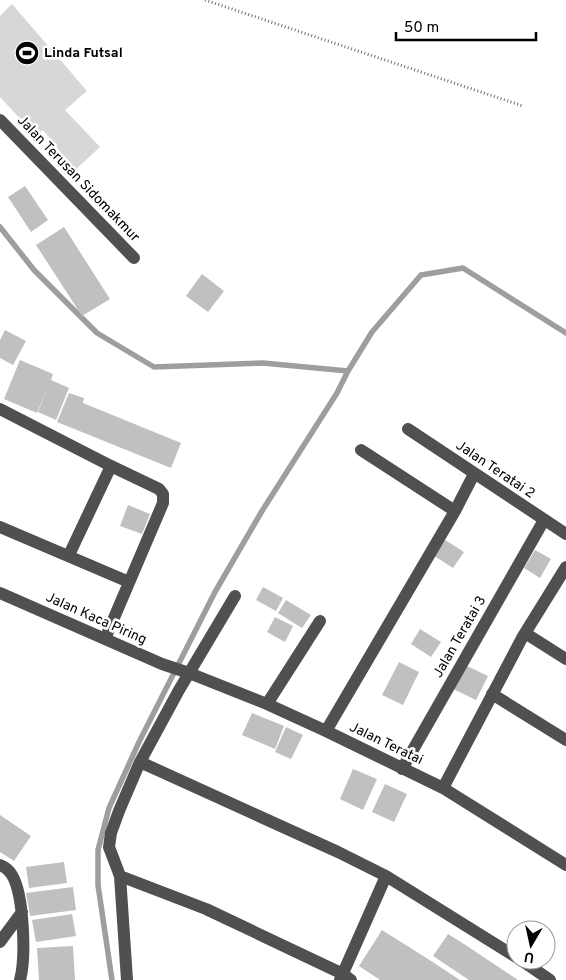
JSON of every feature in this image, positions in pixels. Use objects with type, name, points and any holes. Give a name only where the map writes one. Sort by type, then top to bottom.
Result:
[{"type":"street","name":"Jalan Terusan Sidomakmur","points":[[0,120],[134,258]]},
{"type":"street","points":[[0,409],[159,489],[163,494],[163,503],[105,639]]},
{"type":"street","name":"Jalan Teratai 2","points":[[408,429],[566,534]]},
{"type":"street","points":[[361,450],[454,511]]},
{"type":"street","points":[[69,555],[110,466]]},
{"type":"street","points":[[326,731],[474,474]]},
{"type":"street","name":"Jalan Teratai 3","points":[[402,769],[544,520]]},
{"type":"street","points":[[0,527],[129,582]]},
{"type":"street","points":[[443,788],[525,633],[566,568]]},
{"type":"street","name":"Jalan Kaca Piring","points":[[0,593],[162,664],[185,672]]},
{"type":"street","points":[[128,980],[120,876],[109,847],[119,811],[140,762],[185,672],[235,596]]},
{"type":"street","points":[[267,704],[320,621]]},
{"type":"street","points":[[525,633],[566,659]]},
{"type":"street","name":"Jalan Teratai","points":[[185,672],[267,704],[443,788],[566,866]]},
{"type":"street","points":[[492,694],[566,740]]},
{"type":"street","points":[[140,762],[338,852],[386,876],[506,951]]},
{"type":"street","points":[[0,865],[12,875],[16,884],[22,912],[24,955],[20,980]]},
{"type":"street","points":[[120,876],[206,910],[345,978],[386,876]]},
{"type":"street","points":[[0,942],[22,912]]},
{"type":"street","points":[[536,970],[550,980]]},
{"type":"path","points":[[205,0],[523,106]]},
{"type":"shaded area","name":"Linda Futsal","points":[[12,4],[87,91],[65,110],[100,147],[75,170],[43,130],[36,136],[0,97],[0,16]]},
{"type":"building","points":[[25,186],[48,220],[31,232],[8,197]]},
{"type":"building","points":[[64,227],[110,299],[82,316],[36,245]]},
{"type":"building","points":[[202,274],[224,291],[208,312],[186,296]]},
{"type":"building","points":[[5,330],[26,341],[13,365],[0,358],[0,340]]},
{"type":"building","points":[[20,360],[53,374],[51,380],[69,388],[56,420],[38,412],[48,386],[37,413],[4,399]]},
{"type":"building","points":[[69,393],[84,398],[83,403],[181,443],[171,468],[57,422]]},
{"type":"building","points":[[128,505],[150,514],[142,534],[120,526]]},
{"type":"building","points":[[442,538],[464,552],[453,568],[431,554]]},
{"type":"building","points":[[535,550],[551,559],[540,578],[524,568]]},
{"type":"building","points":[[263,587],[283,598],[276,611],[256,600]]},
{"type":"building","points":[[286,600],[311,615],[302,628],[278,613]]},
{"type":"building","points":[[275,617],[293,626],[285,642],[267,632]]},
{"type":"building","points":[[420,629],[441,642],[431,657],[411,644]]},
{"type":"building","points":[[399,662],[419,672],[403,705],[382,695]]},
{"type":"building","points":[[465,665],[488,676],[476,700],[453,689]]},
{"type":"building","points":[[252,713],[284,726],[275,749],[242,735]]},
{"type":"building","points":[[286,727],[303,735],[291,759],[275,752]]},
{"type":"building","points":[[353,769],[377,779],[363,810],[340,799]]},
{"type":"building","points":[[385,784],[407,794],[394,822],[372,812]]},
{"type":"building","points":[[0,815],[31,836],[14,861],[0,852]]},
{"type":"building","points":[[64,862],[67,883],[29,888],[26,867]]},
{"type":"building","points":[[73,887],[76,910],[30,916],[26,893]]},
{"type":"building","points":[[72,914],[76,936],[36,942],[32,920]]},
{"type":"building","points":[[382,930],[460,980],[380,980],[359,966]]},
{"type":"building","points":[[448,934],[518,980],[469,980],[433,956]]},
{"type":"building","points":[[73,946],[75,980],[39,980],[37,948]]},
{"type":"waterway","points":[[0,227],[34,270],[97,333],[154,367],[263,363],[348,371]]},
{"type":"waterway","points":[[112,980],[98,885],[98,850],[109,808],[139,742],[215,592],[262,511],[337,393],[372,332],[421,275],[463,268],[566,333]]},
{"type":"place","name":"Linda Futsal","points":[[27,53]]}]
